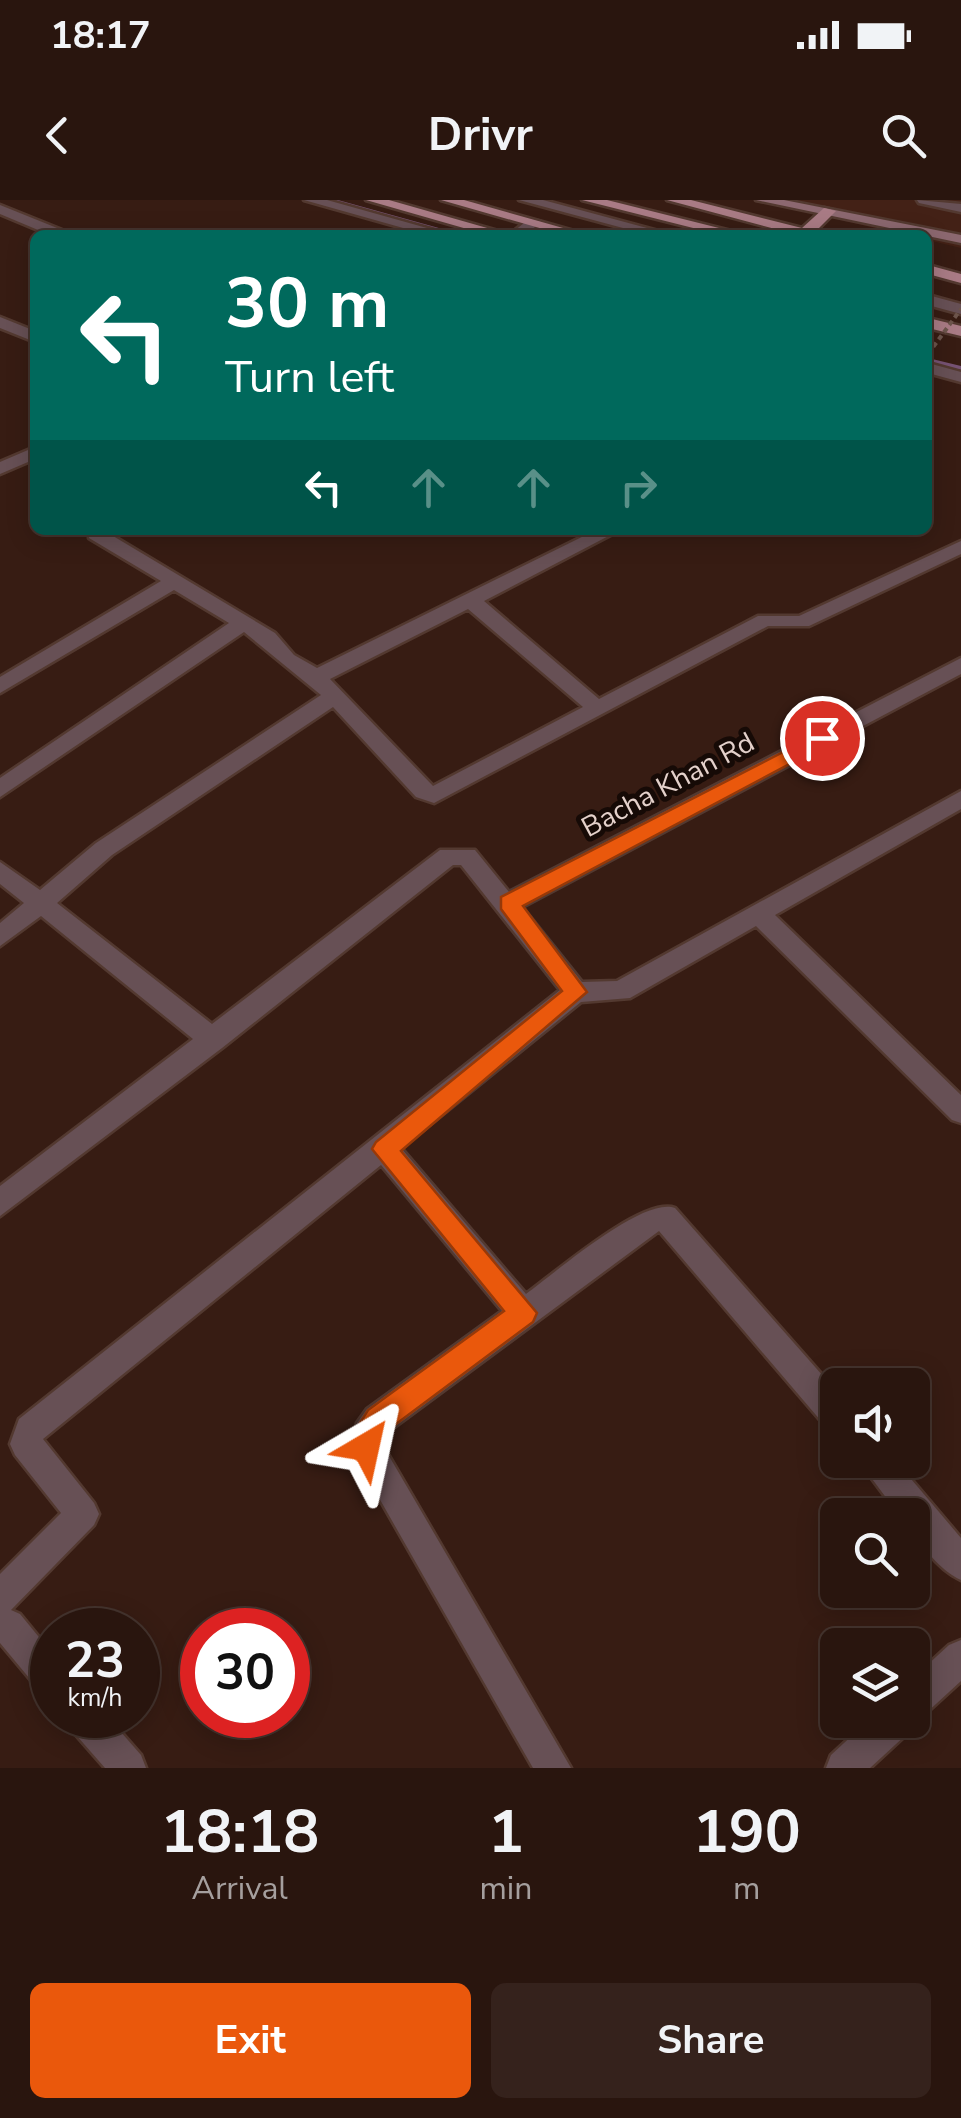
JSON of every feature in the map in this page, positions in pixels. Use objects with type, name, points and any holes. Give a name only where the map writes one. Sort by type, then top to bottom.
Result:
[{"type":"main road","points":[[374,200],[486,230]]},
{"type":"main road","points":[[448,200],[563,230]]},
{"type":"main road","points":[[589,200],[718,230]]},
{"type":"main road","points":[[674,200],[796,230]]},
{"type":"main road","points":[[813,230],[829,211]]},
{"type":"main road","points":[[932,270],[961,282]]},
{"type":"main road","points":[[932,278],[961,282]]},
{"type":"main road","points":[[932,324],[961,331]]},
{"type":"main road","points":[[932,335],[961,340]]},
{"type":"street","points":[[311,200],[426,230]]},
{"type":"street","points":[[526,200],[646,230]]},
{"type":"street","points":[[763,200],[919,230]]},
{"type":"street","points":[[924,200],[961,208]]},
{"type":"street","points":[[0,209],[50,230]]},
{"type":"street","points":[[523,230],[534,222]]},
{"type":"street","points":[[932,233],[961,239]]},
{"type":"street","points":[[932,301],[961,309]]},
{"type":"street","points":[[0,322],[30,336]]},
{"type":"street","points":[[932,372],[961,376]]},
{"type":"street","points":[[0,469],[30,454]]},
{"type":"street","points":[[98,535],[268,638],[286,660],[316,676],[424,791],[434,795],[765,620],[802,622],[961,547]]},
{"type":"street","points":[[316,676],[601,535]]},
{"type":"street","points":[[0,686],[175,582]]},
{"type":"street","points":[[470,600],[598,708]]},
{"type":"street","points":[[0,790],[244,623]]},
{"type":"street","name":"Bacha Khan Rd","points":[[509,903],[961,665]]},
{"type":"street","points":[[0,937],[104,849],[335,696]]},
{"type":"street","points":[[0,1598],[83,1514],[26,1444],[30,1430],[576,992],[621,991],[961,800]]},
{"type":"street","points":[[0,1203],[448,856],[467,856],[509,903],[576,992]]},
{"type":"street","points":[[0,872],[213,1040]]},
{"type":"street","points":[[760,915],[961,1112]]},
{"type":"street","points":[[385,1149],[523,1313]]},
{"type":"street","points":[[553,1768],[366,1447],[368,1434],[378,1420],[652,1220],[664,1216],[820,1396]]},
{"type":"street","points":[[889,1478],[961,1563]]},
{"type":"street","points":[[0,1623],[8,1626],[30,1652]]},
{"type":"street","points":[[930,1686],[961,1657]]},
{"type":"street","points":[[103,1738],[128,1768]]},
{"type":"street","points":[[844,1768],[875,1738]]},
{"type":"path","points":[[932,349],[961,309]]},
{"type":"shaded area","points":[[755,200],[961,200],[961,248],[932,241],[932,230],[884,230]]},
{"type":"waterway","points":[[330,200],[441,230]]},
{"type":"waterway","points":[[932,361],[961,368]]},
{"type":"route","points":[[366,1447],[368,1434],[378,1420],[523,1313],[385,1149],[576,992],[509,903],[822,738]]}]
